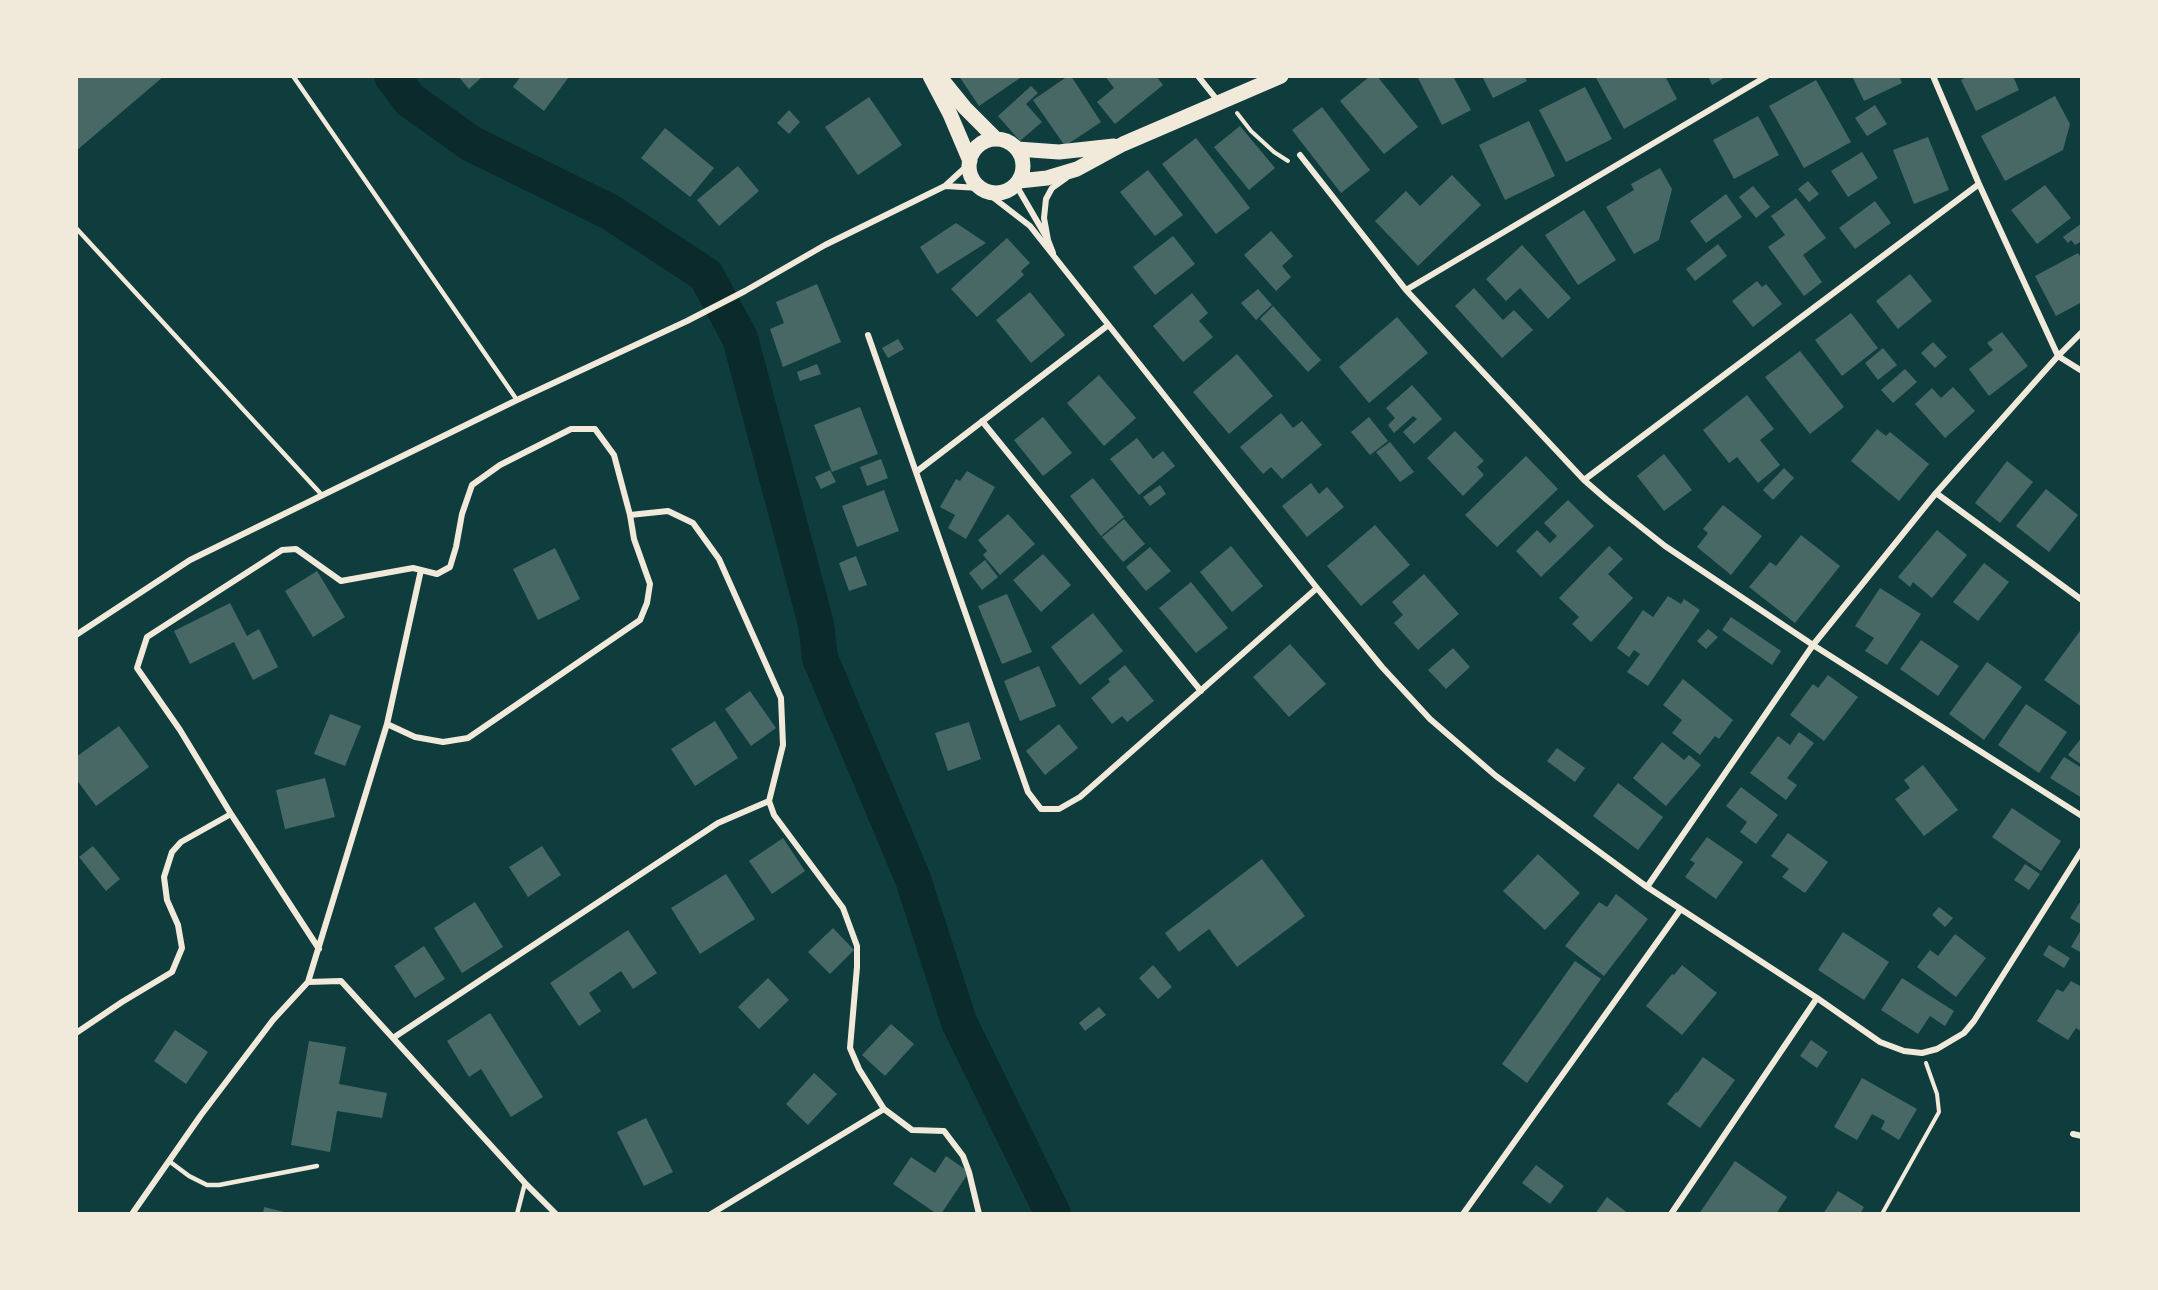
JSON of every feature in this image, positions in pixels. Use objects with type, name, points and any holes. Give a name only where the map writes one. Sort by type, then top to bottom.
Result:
[{"type":"main road","points":[[930,76],[950,114],[969,163],[971,177],[983,190],[1002,193],[1017,183],[1047,178],[1081,167],[1123,144],[1281,76]]},
{"type":"main road","points":[[939,76],[965,108],[996,139],[1012,144],[1017,149],[1023,165],[1017,183]]},
{"type":"main road","points":[[969,163],[979,146],[996,139]]},
{"type":"main road","points":[[1017,149],[1059,152],[1123,144]]},
{"type":"street","points":[[1198,76],[1224,102]]},
{"type":"street","points":[[1406,290],[1767,76]]},
{"type":"street","points":[[1933,76],[1979,184],[2058,356],[2082,371]]},
{"type":"street","points":[[1300,155],[1406,290],[1584,480],[1665,546],[1813,645],[2082,816]]},
{"type":"street","points":[[76,634],[190,560],[321,494],[706,311],[825,244],[945,186],[969,163]]},
{"type":"street","points":[[1048,240],[1044,218],[1046,199],[1058,183],[1081,167]]},
{"type":"street","points":[[1017,183],[1048,240],[1055,259]]},
{"type":"street","points":[[1584,480],[1979,184]]},
{"type":"street","points":[[945,186],[983,190],[1030,226],[1317,588],[1388,674],[1458,745],[1496,776],[1647,887],[1880,1042],[1904,1051],[1922,1053],[1937,1049],[1964,1033],[1974,1021],[2082,850]]},
{"type":"street","points":[[916,472],[1107,326]]},
{"type":"street","points":[[1647,887],[1813,645],[1936,493],[2082,332]]},
{"type":"street","points":[[868,335],[1028,792],[1041,809],[1059,809],[1080,797],[1317,588]]},
{"type":"street","points":[[982,421],[1201,691]]},
{"type":"street","points":[[319,949],[231,814],[180,730],[137,668],[147,637],[282,550],[296,549],[341,581],[413,568],[437,574],[450,567],[462,514],[472,485],[500,465],[570,429],[595,429],[614,455],[634,539],[650,584],[647,603],[640,620],[468,738],[434,741],[415,737],[387,724]]},
{"type":"street","points":[[1936,493],[2082,600]]},
{"type":"street","points":[[630,515],[668,511],[693,523],[718,559],[781,698],[783,745],[769,801],[774,815],[843,908],[857,946],[850,1048],[859,1069],[884,1109],[912,1130],[944,1131],[963,1156],[979,1214]]},
{"type":"street","points":[[132,1214],[273,1020],[308,982],[387,724],[421,570]]},
{"type":"street","points":[[393,1038],[718,823],[769,801]]},
{"type":"street","points":[[76,1033],[172,972],[182,948],[178,926],[167,900],[164,877],[172,852],[181,842],[231,814]]},
{"type":"street","points":[[1462,1214],[1680,910]]},
{"type":"street","points":[[308,982],[341,981],[556,1214]]},
{"type":"street","points":[[1671,1214],[1817,998]]},
{"type":"street","points":[[711,1214],[884,1109]]},
{"type":"street","points":[[2073,1134],[2082,1136]]},
{"type":"lane","points":[[293,76],[518,400]]},
{"type":"lane","points":[[76,228],[321,494]]},
{"type":"lane","points":[[169,1161],[189,1176],[207,1185],[219,1185],[317,1166]]},
{"type":"lane","points":[[517,1214],[525,1183]]},
{"type":"path","points":[[1224,102],[1274,152],[1297,167],[1307,164]]},
{"type":"path","points":[[1882,1214],[1939,1112],[1937,1094],[1922,1053]]},
{"type":"building","points":[[76,76],[164,76],[76,151]]},
{"type":"building","points":[[458,76],[483,76],[469,89]]},
{"type":"building","points":[[521,76],[566,76],[568,78],[544,111],[513,87]]},
{"type":"building","points":[[959,76],[1023,76],[979,106]]},
{"type":"building","points":[[1071,76],[1101,122],[1065,146],[1033,100]]},
{"type":"building","points":[[1105,76],[1156,76],[1163,85],[1115,124],[1097,102],[1114,88]]},
{"type":"building","points":[[1370,76],[1377,76],[1418,127],[1384,154],[1340,101]]},
{"type":"building","points":[[1417,76],[1453,76],[1471,110],[1442,125]]},
{"type":"building","points":[[1482,76],[1524,76],[1527,81],[1493,98]]},
{"type":"building","points":[[1595,76],[1665,76],[1677,99],[1624,129]]},
{"type":"building","points":[[1708,76],[1727,76],[1712,85]]},
{"type":"building","points":[[1852,76],[1899,76],[1902,83],[1864,101]]},
{"type":"building","points":[[1968,76],[2013,76],[2019,90],[1976,111],[1961,80]]},
{"type":"building","points":[[1816,80],[1851,142],[1804,168],[1769,106]]},
{"type":"building","points":[[1031,86],[1038,93],[1026,104],[1042,122],[1020,141],[998,116]]},
{"type":"building","points":[[1585,87],[1612,139],[1566,162],[1539,110]]},
{"type":"building","points":[[2055,96],[2070,124],[2063,150],[2005,181],[1981,136]]},
{"type":"building","points":[[869,97],[902,145],[858,175],[825,127]]},
{"type":"building","points":[[1875,105],[1887,124],[1867,136],[1855,118]]},
{"type":"building","points":[[1322,107],[1370,170],[1341,193],[1292,130]]},
{"type":"building","points":[[789,110],[800,122],[789,134],[777,123]]},
{"type":"building","points":[[1758,116],[1779,155],[1734,179],[1713,140]]},
{"type":"building","points":[[1529,121],[1555,176],[1505,200],[1479,145]]},
{"type":"building","points":[[1240,126],[1275,168],[1249,190],[1214,147]]},
{"type":"building","points":[[665,128],[714,168],[690,197],[641,158]]},
{"type":"building","points":[[1928,137],[1949,190],[1914,204],[1893,150]]},
{"type":"building","points":[[1196,138],[1250,208],[1216,234],[1162,164]]},
{"type":"building","points":[[1862,152],[1878,178],[1848,197],[1831,171]]},
{"type":"building","points":[[738,166],[759,191],[719,226],[697,200]]},
{"type":"building","points":[[1660,168],[1672,189],[1659,240],[1634,254],[1606,207],[1634,190],[1631,184]]},
{"type":"building","points":[[1148,170],[1183,215],[1155,236],[1120,192]]},
{"type":"building","points":[[1452,175],[1481,205],[1418,266],[1375,221],[1406,191],[1420,206]]},
{"type":"building","points":[[1808,181],[1819,194],[1809,202],[1798,189]]},
{"type":"building","points":[[2045,185],[2071,218],[2037,244],[2011,210]]},
{"type":"building","points":[[1753,186],[1770,207],[1756,218],[1739,197]]},
{"type":"building","points":[[1726,194],[1742,217],[1706,243],[1690,221]]},
{"type":"building","points":[[1796,198],[1826,238],[1803,255],[1822,282],[1804,296],[1768,247],[1785,235],[1771,216]]},
{"type":"building","points":[[1875,201],[1891,223],[1855,249],[1839,228]]},
{"type":"building","points":[[1584,210],[1616,260],[1578,285],[1545,235]]},
{"type":"building","points":[[956,223],[986,243],[937,274],[920,247]]},
{"type":"building","points":[[2082,223],[2082,241],[2075,245],[2071,240],[2068,243],[2063,237]]},
{"type":"building","points":[[1271,231],[1293,256],[1282,266],[1291,277],[1276,291],[1244,255]]},
{"type":"building","points":[[1173,236],[1195,264],[1155,295],[1133,267]]},
{"type":"building","points":[[1007,238],[1030,263],[1021,271],[1024,275],[977,317],[951,289]]},
{"type":"building","points":[[1718,244],[1727,256],[1695,281],[1686,269]]},
{"type":"building","points":[[1522,245],[1571,298],[1548,319],[1520,288],[1506,301],[1486,279]]},
{"type":"building","points":[[2078,253],[2082,259],[2082,302],[2056,316],[2035,276]]},
{"type":"building","points":[[1910,274],[1932,301],[1898,329],[1876,301]]},
{"type":"building","points":[[1757,281],[1762,287],[1766,284],[1782,304],[1753,327],[1732,301]]},
{"type":"building","points":[[817,284],[841,342],[783,367],[770,329],[784,323],[776,302]]},
{"type":"building","points":[[1474,288],[1503,320],[1514,310],[1533,330],[1502,358],[1455,306]]},
{"type":"building","points":[[1258,289],[1272,305],[1256,320],[1241,303]]},
{"type":"building","points":[[1030,292],[1065,335],[1031,363],[996,320]]},
{"type":"building","points":[[1192,293],[1208,313],[1199,321],[1213,337],[1183,362],[1153,326]]},
{"type":"building","points":[[1273,306],[1321,360],[1308,372],[1260,319]]},
{"type":"building","points":[[1851,313],[1878,348],[1842,376],[1815,340]]},
{"type":"building","points":[[1397,317],[1428,353],[1369,403],[1339,367]]},
{"type":"building","points":[[2002,332],[2028,366],[1989,396],[1969,369],[1993,350],[1987,343]]},
{"type":"building","points":[[898,339],[904,349],[888,358],[882,348]]},
{"type":"building","points":[[1933,342],[1947,357],[1935,368],[1921,353]]},
{"type":"building","points":[[1883,348],[1897,365],[1878,380],[1865,363]]},
{"type":"building","points":[[1800,351],[1844,407],[1810,434],[1765,377]]},
{"type":"building","points":[[1237,354],[1273,396],[1229,434],[1193,392]]},
{"type":"building","points":[[817,364],[821,374],[800,381],[797,372]]},
{"type":"building","points":[[1905,369],[1917,382],[1893,403],[1881,390]]},
{"type":"building","points":[[1099,375],[1136,418],[1104,446],[1067,403]]},
{"type":"building","points":[[1412,385],[1442,419],[1414,444],[1403,432],[1417,419],[1413,416],[1394,433],[1388,425],[1395,418],[1386,408]]},
{"type":"building","points":[[1953,387],[1975,411],[1945,438],[1915,404],[1932,388],[1941,398]]},
{"type":"building","points":[[1747,395],[1774,429],[1760,440],[1780,465],[1758,483],[1737,457],[1729,463],[1703,430]]},
{"type":"building","points":[[860,407],[878,454],[832,472],[814,425]]},
{"type":"building","points":[[1281,413],[1293,428],[1302,421],[1322,445],[1282,479],[1271,467],[1263,474],[1240,447]]},
{"type":"building","points":[[1043,417],[1072,453],[1043,476],[1014,440]]},
{"type":"building","points":[[1369,417],[1388,441],[1370,455],[1351,432]]},
{"type":"building","points":[[1877,429],[1886,436],[1890,432],[1929,464],[1899,501],[1851,461]]},
{"type":"building","points":[[1455,431],[1484,461],[1477,467],[1484,475],[1463,496],[1427,458]]},
{"type":"building","points":[[1137,438],[1153,459],[1163,451],[1175,466],[1139,495],[1110,459]]},
{"type":"building","points":[[1390,442],[1414,472],[1400,482],[1376,452]]},
{"type":"building","points":[[1664,454],[1692,490],[1664,511],[1637,476]]},
{"type":"building","points":[[1526,456],[1558,489],[1497,547],[1465,515]]},
{"type":"building","points":[[881,459],[888,478],[867,486],[860,467]]},
{"type":"building","points":[[2007,461],[2033,482],[2000,523],[1975,503]]},
{"type":"building","points":[[1784,468],[1794,478],[1773,500],[1763,490]]},
{"type":"building","points":[[830,470],[836,482],[821,489],[815,477]]},
{"type":"building","points":[[967,471],[995,487],[966,539],[948,528],[955,515],[940,507],[956,479],[960,481]]},
{"type":"building","points":[[1093,478],[1124,517],[1101,536],[1070,496]]},
{"type":"building","points":[[1311,483],[1319,494],[1327,487],[1344,507],[1307,537],[1282,506]]},
{"type":"building","points":[[1160,485],[1166,494],[1150,506],[1143,497]]},
{"type":"building","points":[[2046,489],[2078,515],[2049,552],[2016,526]]},
{"type":"building","points":[[884,490],[899,531],[857,547],[842,506]]},
{"type":"building","points":[[1568,500],[1594,526],[1541,577],[1516,551],[1537,530],[1550,543],[1557,536],[1544,523]]},
{"type":"building","points":[[1723,505],[1762,536],[1731,575],[1697,547],[1708,533],[1703,529]]},
{"type":"building","points":[[1008,514],[1035,544],[1000,575],[983,555],[987,551],[978,540]]},
{"type":"building","points":[[1124,519],[1145,544],[1123,562],[1102,537]]},
{"type":"building","points":[[1375,525],[1410,565],[1361,606],[1327,566]]},
{"type":"building","points":[[1937,530],[1967,555],[1932,598],[1913,582],[1910,587],[1898,577]]},
{"type":"building","points":[[1801,535],[1840,566],[1795,623],[1749,587],[1770,562],[1776,566]]},
{"type":"building","points":[[1231,546],[1263,586],[1232,612],[1200,572]]},
{"type":"building","points":[[1609,546],[1623,559],[1608,574],[1633,598],[1591,642],[1572,624],[1579,617],[1559,598]]},
{"type":"building","points":[[1150,547],[1171,571],[1146,591],[1126,567]]},
{"type":"building","points":[[555,548],[580,599],[538,620],[513,569]]},
{"type":"building","points":[[1043,554],[1071,585],[1041,612],[1013,580]]},
{"type":"building","points":[[856,556],[867,585],[849,591],[839,563]]},
{"type":"building","points":[[985,560],[998,577],[982,590],[969,573]]},
{"type":"building","points":[[1984,563],[2009,582],[1978,621],[1953,602]]},
{"type":"building","points":[[317,571],[345,617],[313,637],[285,591]]},
{"type":"building","points":[[1424,574],[1459,614],[1418,650],[1394,623],[1403,615],[1392,602]]},
{"type":"building","points":[[1191,582],[1228,628],[1196,653],[1159,608]]},
{"type":"building","points":[[1880,588],[1921,614],[1887,665],[1865,651],[1874,638],[1855,626]]},
{"type":"building","points":[[1007,594],[1032,652],[1002,664],[978,606]]},
{"type":"building","points":[[1668,596],[1681,604],[1684,599],[1700,610],[1648,686],[1627,672],[1640,654],[1634,650],[1629,657],[1617,648],[1643,610],[1653,617]]},
{"type":"building","points":[[230,603],[247,636],[259,629],[278,667],[253,680],[234,642],[190,664],[174,631]]},
{"type":"building","points":[[1093,613],[1123,651],[1080,685],[1051,647]]},
{"type":"building","points":[[1731,617],[1781,651],[1772,665],[1722,630]]},
{"type":"building","points":[[1708,629],[1718,637],[1706,649],[1697,641]]},
{"type":"building","points":[[2080,631],[2082,633],[2082,707],[2044,680]]},
{"type":"building","points":[[1921,640],[1959,666],[1938,696],[1900,669]]},
{"type":"building","points":[[1290,644],[1326,684],[1289,717],[1253,677]]},
{"type":"building","points":[[1453,648],[1470,667],[1446,689],[1428,670]]},
{"type":"building","points":[[1987,662],[2022,687],[1984,740],[1949,714]]},
{"type":"building","points":[[1125,665],[1154,701],[1127,722],[1122,716],[1112,724],[1091,698]]},
{"type":"building","points":[[1039,666],[1056,706],[1020,721],[1004,681]]},
{"type":"building","points":[[1828,675],[1858,697],[1824,741],[1790,715],[1813,684],[1818,688]]},
{"type":"building","points":[[1683,679],[1733,720],[1719,739],[1715,736],[1700,755],[1672,733],[1682,720],[1663,705]]},
{"type":"building","points":[[750,691],[776,728],[751,746],[725,709]]},
{"type":"building","points":[[2026,704],[2067,732],[2039,773],[1998,745]]},
{"type":"building","points":[[330,714],[361,726],[345,766],[314,754]]},
{"type":"building","points":[[715,721],[738,758],[695,786],[671,749]]},
{"type":"building","points":[[969,722],[981,759],[948,771],[935,733]]},
{"type":"building","points":[[1059,724],[1078,748],[1045,775],[1026,751]]},
{"type":"building","points":[[119,726],[149,767],[96,806],[76,779],[76,757]]},
{"type":"building","points":[[1799,732],[1814,743],[1787,778],[1797,785],[1786,800],[1750,773],[1778,736],[1790,745]]},
{"type":"building","points":[[2082,737],[2082,765],[2068,755]]},
{"type":"building","points":[[1662,742],[1684,760],[1689,755],[1701,765],[1666,806],[1633,778]]},
{"type":"building","points":[[1557,748],[1585,768],[1575,782],[1547,761]]},
{"type":"building","points":[[2064,757],[2082,768],[2082,798],[2050,778]]},
{"type":"building","points":[[1923,765],[1958,810],[1924,836],[1895,799],[1910,788],[1904,780]]},
{"type":"building","points":[[325,778],[335,817],[285,829],[276,790]]},
{"type":"building","points":[[1618,783],[1663,817],[1638,850],[1593,816]]},
{"type":"building","points":[[1741,787],[1778,815],[1756,844],[1740,832],[1747,822],[1726,806]]},
{"type":"building","points":[[2012,808],[2061,841],[2041,871],[1992,837]]},
{"type":"building","points":[[1788,833],[1828,862],[1805,893],[1782,877],[1789,869],[1771,856]]},
{"type":"building","points":[[1707,837],[1743,862],[1716,899],[1685,877],[1695,863],[1690,860]]},
{"type":"building","points":[[783,838],[805,871],[772,894],[749,861]]},
{"type":"building","points":[[93,846],[120,879],[106,891],[79,857]]},
{"type":"building","points":[[542,846],[561,875],[528,897],[509,867]]},
{"type":"building","points":[[1538,854],[1580,893],[1545,930],[1503,891]]},
{"type":"building","points":[[1262,859],[1305,916],[1237,967],[1209,929],[1179,952],[1165,933]]},
{"type":"building","points":[[2025,864],[2040,874],[2029,890],[2014,880]]},
{"type":"building","points":[[726,874],[755,919],[700,954],[671,908]]},
{"type":"building","points":[[1616,894],[1648,919],[1604,976],[1565,946],[1599,902],[1607,907]]},
{"type":"building","points":[[2082,899],[2082,925],[2070,918]]},
{"type":"building","points":[[475,902],[503,947],[462,973],[434,928]]},
{"type":"building","points":[[1939,907],[1953,918],[1945,927],[1932,915]]},
{"type":"building","points":[[833,928],[854,950],[830,974],[808,952]]},
{"type":"building","points":[[2082,928],[2082,953],[2071,947]]},
{"type":"building","points":[[628,930],[657,973],[633,989],[621,971],[589,993],[601,1011],[579,1026],[550,983]]},
{"type":"building","points":[[1843,932],[1889,962],[1864,1000],[1818,970]]},
{"type":"building","points":[[1955,934],[1986,958],[1956,997],[1917,967],[1930,950],[1938,956]]},
{"type":"building","points":[[2049,945],[2070,958],[2064,968],[2043,955]]},
{"type":"building","points":[[424,946],[445,979],[415,998],[394,966]]},
{"type":"building","points":[[1575,961],[1601,979],[1527,1083],[1502,1064]]},
{"type":"building","points":[[1153,965],[1172,987],[1158,999],[1139,978]]},
{"type":"building","points":[[1682,965],[1717,993],[1682,1035],[1646,1006]]},
{"type":"building","points":[[768,978],[789,1000],[759,1029],[738,1007]]},
{"type":"building","points":[[1902,978],[1954,1011],[1945,1026],[1930,1016],[1918,1034],[1881,1010]]},
{"type":"building","points":[[2071,981],[2082,987],[2082,1032],[2076,1028],[2068,1040],[2037,1021],[2057,989],[2063,992]]},
{"type":"building","points":[[1099,1007],[1106,1015],[1085,1031],[1079,1023]]},
{"type":"building","points":[[490,1013],[543,1097],[511,1117],[481,1069],[469,1077],[447,1041]]},
{"type":"building","points":[[891,1024],[914,1044],[885,1076],[862,1055]]},
{"type":"building","points":[[175,1030],[208,1052],[186,1084],[154,1061]]},
{"type":"building","points":[[1811,1040],[1828,1052],[1817,1068],[1800,1056]]},
{"type":"building","points":[[309,1041],[346,1047],[339,1084],[387,1093],[382,1118],[337,1111],[330,1152],[291,1145]]},
{"type":"building","points":[[1703,1057],[1735,1080],[1700,1128],[1667,1104]]},
{"type":"building","points":[[814,1073],[837,1094],[808,1125],[786,1104]]},
{"type":"building","points":[[1862,1078],[1917,1109],[1899,1140],[1881,1129],[1885,1121],[1872,1114],[1857,1140],[1834,1127]]},
{"type":"building","points":[[646,1118],[673,1172],[644,1186],[617,1132]]},
{"type":"building","points":[[946,1156],[969,1172],[941,1214],[937,1214],[893,1184],[911,1157],[935,1173]]},
{"type":"building","points":[[1735,1161],[1787,1197],[1776,1214],[1699,1214]]},
{"type":"building","points":[[1536,1165],[1564,1186],[1550,1204],[1522,1183]]},
{"type":"building","points":[[1838,1191],[1864,1207],[1860,1214],[1823,1214]]},
{"type":"building","points":[[1607,1197],[1629,1214],[1595,1214]]},
{"type":"building","points":[[264,1207],[288,1213],[288,1214],[263,1214]]},
{"type":"waterway","points":[[392,76],[410,100],[470,143],[610,212],[706,275],[740,338],[816,624],[820,658],[913,879],[959,1022],[1053,1214]]}]
